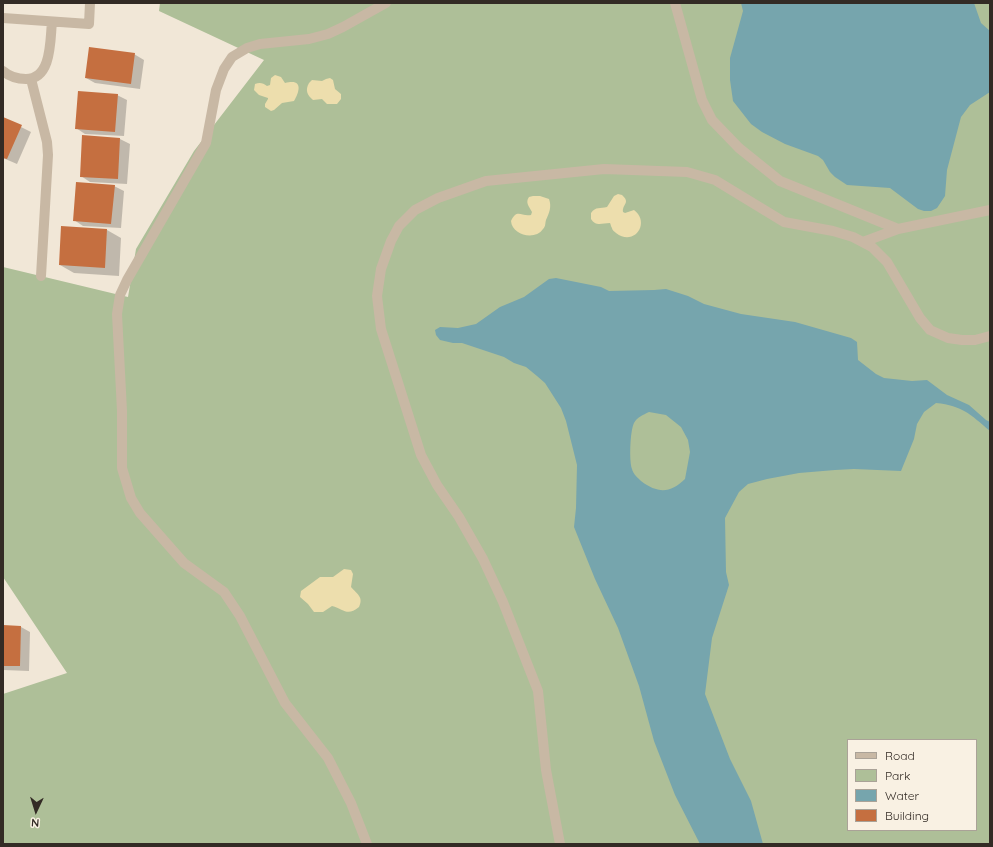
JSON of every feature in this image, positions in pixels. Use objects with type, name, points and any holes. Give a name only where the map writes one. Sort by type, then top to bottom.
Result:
[{"type":"street","points":[[3,18],[89,24],[90,3]]},
{"type":"street","points":[[367,844],[351,803],[328,758],[285,702],[240,616],[224,592],[184,563],[140,513],[131,498],[122,468],[122,412],[117,314],[120,295],[127,280],[206,143],[216,90],[224,69],[232,57],[247,48],[260,44],[309,39],[328,34],[386,3]]},
{"type":"street","points":[[675,3],[702,100],[712,120],[739,148],[780,181],[898,229]]},
{"type":"street","points":[[3,71],[13,78],[31,79],[40,74],[45,68],[48,59],[52,22]]},
{"type":"street","points":[[31,79],[47,142],[48,155],[41,276]]},
{"type":"street","points":[[560,844],[546,770],[538,691],[503,602],[483,558],[459,517],[436,485],[421,455],[381,329],[377,296],[381,269],[391,241],[399,226],[415,210],[438,198],[486,181],[604,169],[687,172],[715,180],[784,222],[833,231],[853,237],[872,247],[887,262],[920,318],[930,330],[948,338],[962,340],[975,340],[990,336]]},
{"type":"street","points":[[863,242],[898,229],[990,210]]},
{"type":"green space","points":[[160,3],[990,3],[990,844],[3,844],[3,694],[67,673],[3,577],[3,267],[128,297],[136,249],[194,151],[264,60],[159,11]]},
{"type":"sand","points":[[275,75],[281,77],[285,83],[295,82],[299,90],[294,101],[282,103],[271,111],[265,107],[268,98],[259,95],[254,90],[255,84],[257,83],[267,86],[270,85],[271,78]]},
{"type":"sand","points":[[330,78],[333,80],[335,89],[341,94],[341,99],[337,104],[327,104],[322,99],[313,100],[308,94],[307,88],[312,80],[322,81]]},
{"type":"sand","points":[[618,194],[622,195],[626,200],[623,212],[625,213],[634,210],[639,215],[641,221],[641,227],[638,232],[629,237],[623,237],[616,233],[612,229],[610,223],[597,224],[591,219],[591,213],[593,211],[607,207],[614,196]]},
{"type":"sand","points":[[540,196],[549,199],[550,210],[545,227],[539,233],[535,235],[524,235],[515,230],[511,221],[517,214],[531,215],[532,212],[527,201],[529,197]]},
{"type":"sand","points":[[344,569],[351,570],[353,574],[351,587],[360,598],[361,601],[359,607],[348,612],[332,606],[323,612],[314,612],[300,597],[301,591],[320,577],[333,577]]},
{"type":"water","points":[[741,3],[974,3],[981,23],[990,31],[990,92],[970,105],[961,117],[947,170],[945,196],[937,208],[931,211],[918,209],[890,188],[847,185],[830,172],[823,160],[818,156],[785,144],[762,132],[751,124],[733,101],[730,80],[730,58],[743,11]]},
{"type":"water","points":[[556,278],[601,287],[609,291],[666,289],[688,296],[704,304],[741,314],[795,322],[851,338],[857,342],[858,360],[876,374],[884,378],[912,381],[927,380],[947,395],[969,405],[990,422],[990,431],[966,412],[953,406],[936,403],[924,412],[917,424],[914,439],[901,471],[854,469],[799,473],[748,484],[739,492],[725,518],[726,572],[729,585],[712,638],[705,694],[730,759],[751,801],[763,844],[700,844],[675,795],[654,741],[639,686],[618,628],[595,579],[574,527],[577,465],[566,421],[561,408],[545,383],[526,367],[514,363],[504,357],[462,343],[453,343],[440,340],[436,335],[435,330],[440,327],[458,328],[476,324],[500,307],[524,297],[549,279]],"holes":[[[649,412],[666,415],[681,427],[688,440],[690,452],[685,479],[675,487],[659,490],[647,485],[634,474],[630,460],[630,446],[634,423],[638,418]]]},
{"type":"building","points":[[89,47],[135,53],[131,84],[85,78]]},
{"type":"building","points":[[78,91],[118,94],[115,132],[75,129]]},
{"type":"building","points":[[3,117],[22,125],[7,159],[3,158]]},
{"type":"building","points":[[82,135],[120,138],[118,179],[80,177]]},
{"type":"building","points":[[76,182],[115,185],[111,224],[73,221]]},
{"type":"building","points":[[61,226],[107,229],[105,268],[59,265]]},
{"type":"building","points":[[3,625],[21,626],[20,666],[3,666]]}]
